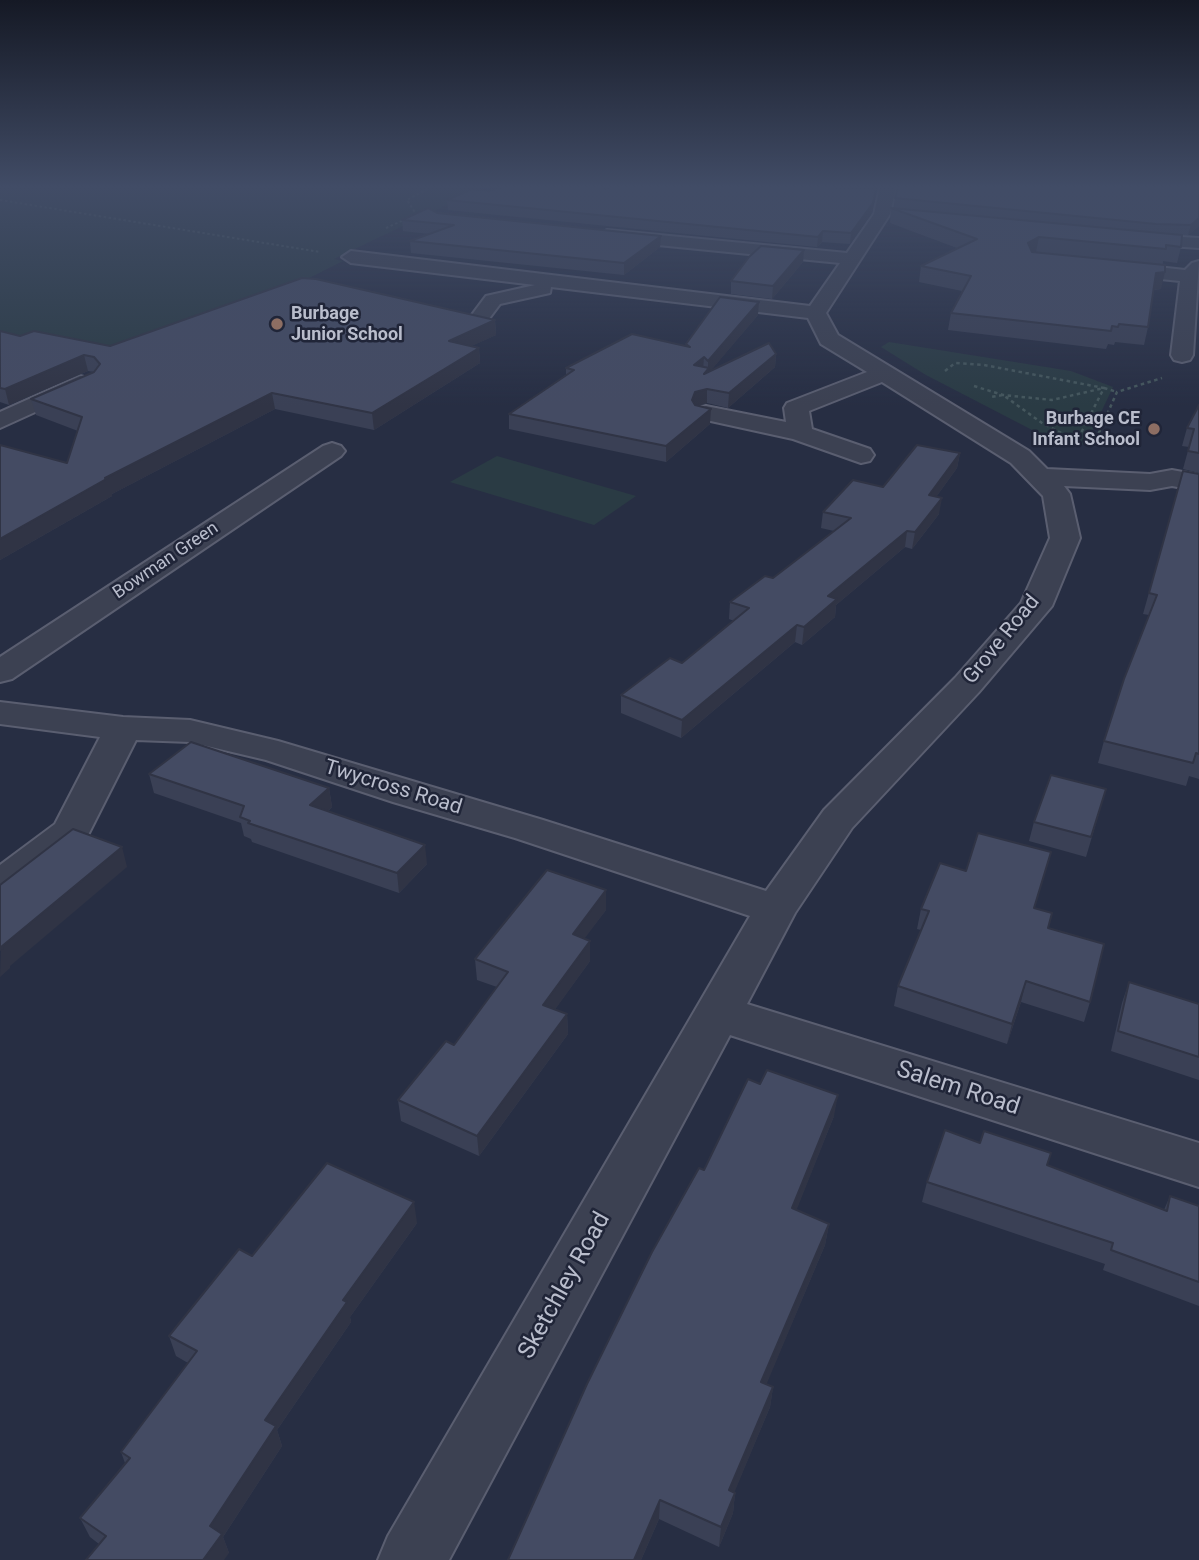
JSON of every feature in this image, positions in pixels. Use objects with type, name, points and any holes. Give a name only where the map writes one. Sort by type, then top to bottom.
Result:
[{"type":"street","points":[[374,260],[816,313],[850,260]]},
{"type":"street","points":[[1087,266],[1194,271],[1182,355]]},
{"type":"street","points":[[478,320],[493,300],[569,283]]},
{"type":"street","points":[[470,294],[508,297]]},
{"type":"street","name":"Grove Road","points":[[718,1013],[776,909],[838,819],[967,685],[1035,606],[1065,538],[1056,494],[1030,467],[942,408],[882,374],[830,339],[816,313]]},
{"type":"street","points":[[800,433],[796,408],[882,374]]},
{"type":"street","points":[[0,421],[89,380]]},
{"type":"street","points":[[706,413],[800,433],[861,455]]},
{"type":"street","name":"Bowman Green","points":[[0,672],[332,451]]},
{"type":"street","points":[[1030,467],[1150,482],[1172,478],[1199,483]]},
{"type":"street","name":"Twycross Road","points":[[0,713],[123,728],[190,731],[278,752],[776,909]]},
{"type":"street","points":[[0,886],[71,832],[123,728]]},
{"type":"street","name":"Salem Road","points":[[718,1013],[1199,1165]]},
{"type":"street","name":"Sketchley Road","points":[[412,1560],[718,1013]]},
{"type":"path","points":[[954,379],[945,371],[955,363],[974,364],[1116,392],[1167,376]]},
{"type":"path","points":[[966,383],[1003,395],[1052,400],[1104,388]]},
{"type":"path","points":[[1003,395],[1042,423],[1069,437],[1080,437],[1104,388]]},
{"type":"path","points":[[1030,467],[1093,446],[1116,392]]},
{"type":"path","points":[[942,408],[1003,395]]},
{"type":"shaded area","points":[[0,260],[343,261],[305,280],[89,357],[0,333]]},
{"type":"shaded area","points":[[889,342],[1071,371],[1113,387],[1086,444],[1065,447],[926,375],[881,347]]},
{"type":"shaded area","points":[[497,456],[636,496],[594,525],[450,482]]},
{"type":"building","points":[[593,260],[628,260],[624,263]]},
{"type":"building","points":[[747,260],[796,260],[773,286],[731,281]]},
{"type":"building","points":[[934,260],[1112,260],[1165,265],[1165,272],[1156,273],[1148,327],[1119,324],[1118,327],[1112,326],[1111,331],[951,313],[971,276],[921,266]]},
{"type":"building","points":[[302,278],[495,320],[449,341],[479,348],[372,413],[272,393],[105,478],[108,478],[0,539],[0,445],[67,463],[82,417],[31,399],[94,372],[100,364],[94,357],[84,355],[5,389],[0,388],[0,331],[20,336],[34,331],[110,346]]},
{"type":"building","points":[[720,297],[759,302],[708,361],[704,357],[694,365],[709,368],[704,374],[769,343],[776,354],[729,393],[707,389],[695,392],[692,400],[695,405],[711,409],[666,446],[509,414],[574,370],[566,368],[632,334],[690,347],[686,344]]},
{"type":"building","points":[[1199,405],[1199,453],[1188,451],[1194,429],[1187,428]]},
{"type":"building","points":[[917,445],[960,453],[929,495],[942,498],[915,532],[907,531],[828,596],[837,599],[804,627],[797,625],[682,720],[621,695],[670,658],[682,663],[749,608],[730,602],[765,576],[773,578],[851,518],[823,512],[853,480],[883,487]]},
{"type":"building","points":[[1183,471],[1199,474],[1199,754],[1196,753],[1193,763],[1104,741],[1124,679],[1157,595],[1149,593]]},
{"type":"building","points":[[191,742],[329,788],[310,805],[425,845],[397,873],[248,823],[250,821],[240,817],[244,806],[149,774]]},
{"type":"building","points":[[1051,775],[1106,789],[1091,837],[1034,822]]},
{"type":"building","points":[[73,829],[122,847],[0,950],[0,885]]},
{"type":"building","points":[[978,833],[1051,852],[1034,908],[1052,913],[1048,928],[1104,944],[1090,1002],[1026,981],[1012,1024],[898,986],[929,911],[921,909],[940,863],[966,871]]},
{"type":"building","points":[[547,870],[606,890],[573,934],[590,941],[543,1005],[567,1014],[477,1136],[398,1100],[446,1041],[454,1045],[508,972],[475,959]]},
{"type":"building","points":[[1129,982],[1199,1004],[1199,1057],[1118,1031]]},
{"type":"building","points":[[767,1070],[838,1095],[792,1208],[829,1224],[761,1382],[773,1387],[729,1490],[735,1493],[721,1527],[660,1500],[634,1560],[508,1560],[587,1384],[652,1252],[699,1168],[704,1170],[748,1079],[760,1084]]},
{"type":"building","points":[[945,1130],[980,1143],[984,1131],[1051,1153],[1047,1165],[1167,1211],[1170,1196],[1199,1206],[1199,1282],[1111,1250],[1113,1243],[927,1182]]},
{"type":"building","points":[[327,1163],[414,1202],[343,1300],[347,1302],[265,1420],[276,1426],[210,1526],[222,1534],[203,1560],[86,1560],[106,1536],[80,1518],[130,1458],[121,1452],[197,1351],[169,1336],[239,1249],[252,1256]]},
{"type":"place","name":"Burbage Junior School","points":[[277,324]]},
{"type":"place","name":"Burbage CE Infant School","points":[[1154,429]]}]
